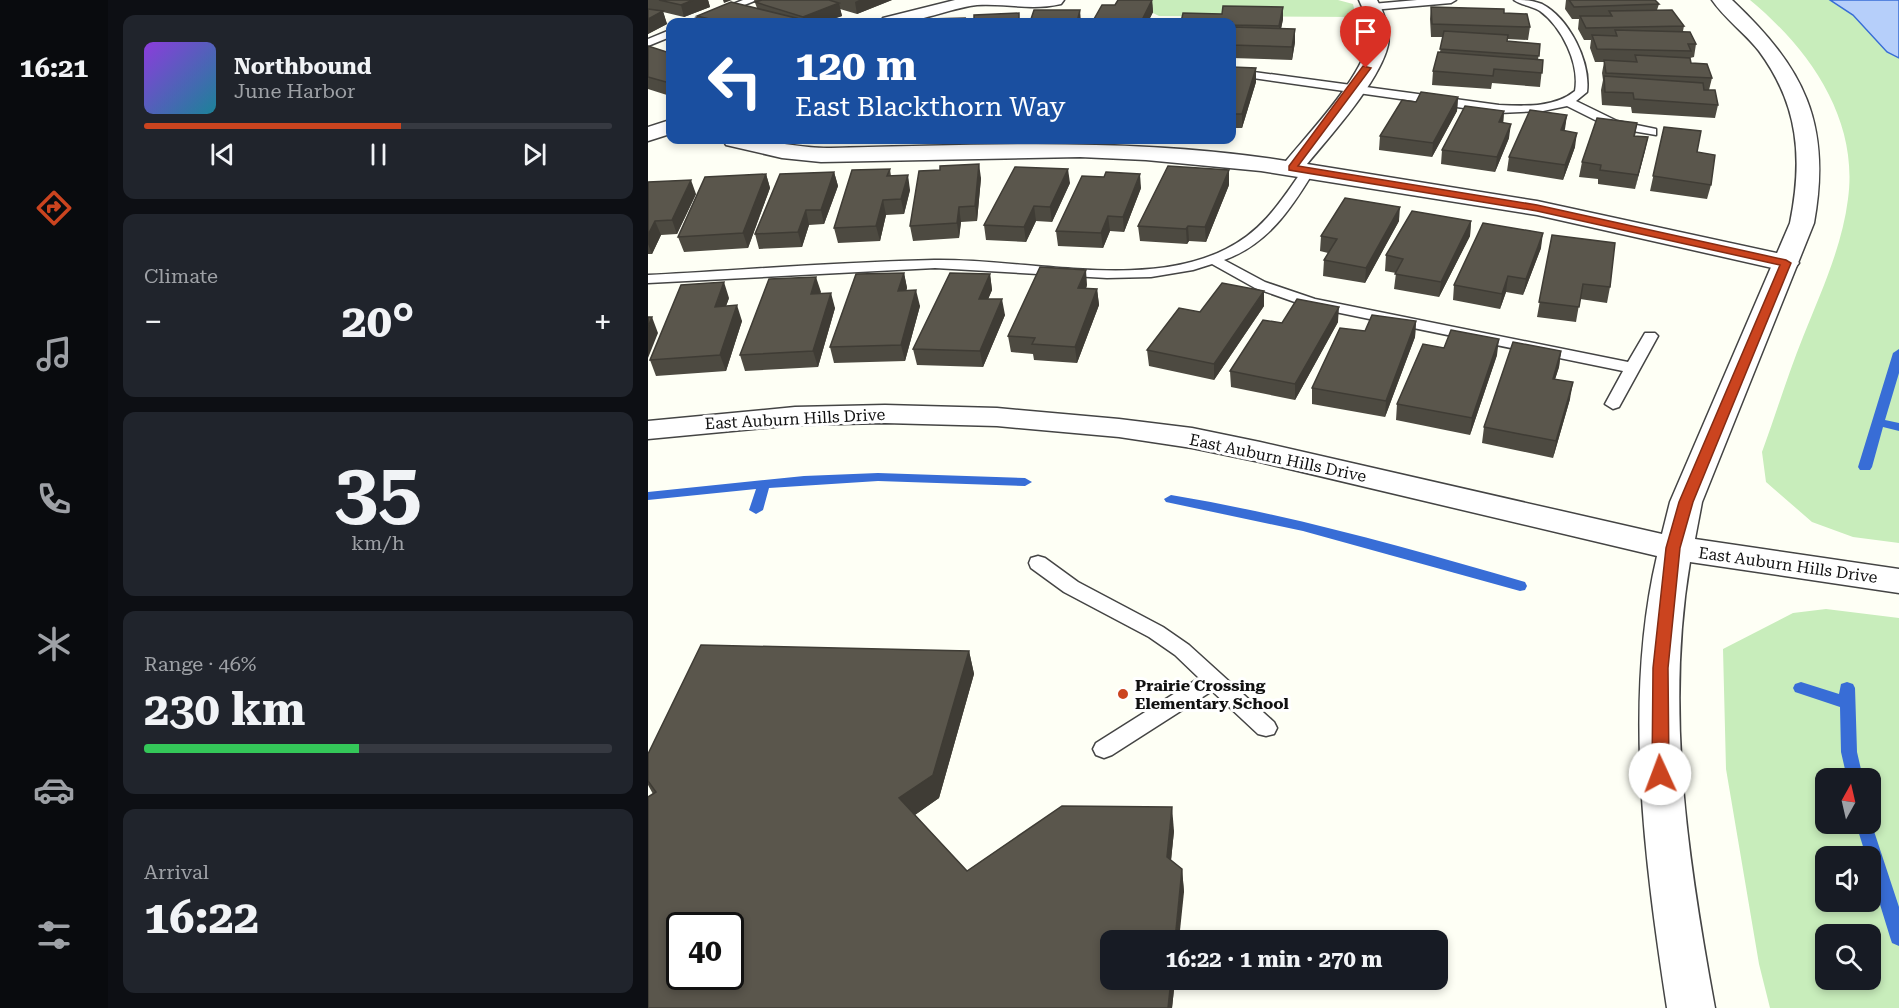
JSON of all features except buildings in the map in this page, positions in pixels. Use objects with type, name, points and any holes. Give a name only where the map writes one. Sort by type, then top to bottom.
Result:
[{"type":"street","points":[[906,18],[977,0],[1030,3],[1055,0]]},
{"type":"street","points":[[1691,1008],[1669,878],[1660,774],[1661,668],[1673,548],[1686,502],[1802,223],[1811,164],[1808,136],[1799,105],[1780,66],[1751,28],[1721,0]]},
{"type":"street","points":[[1300,169],[1371,61],[1377,47],[1378,28],[1370,4]]},
{"type":"street","points":[[648,134],[666,128]]},
{"type":"street","points":[[751,144],[782,151],[821,155],[1080,150],[1157,154],[1300,169],[1537,208],[1786,263]]},
{"type":"street","name":"East Auburn Hills Drive","points":[[648,430],[795,416],[885,414],[974,416],[1119,428],[1192,438],[1260,452],[1673,548],[1899,581]]},
{"type":"lane","points":[[704,18],[752,0]]},
{"type":"lane","points":[[1370,4],[1451,0]]},
{"type":"lane","points":[[1236,73],[1499,109],[1533,108],[1568,102],[1581,92],[1583,85],[1575,54],[1549,14],[1533,4],[1519,0]]},
{"type":"lane","points":[[648,43],[666,35]]},
{"type":"lane","points":[[1568,102],[1613,124],[1652,132]]},
{"type":"lane","points":[[648,279],[946,264],[1121,274],[1170,270],[1213,259],[1243,245],[1265,230],[1279,215],[1300,169]]},
{"type":"lane","points":[[1213,259],[1260,285],[1311,303],[1633,368]]},
{"type":"lane","points":[[1613,404],[1650,336]]},
{"type":"lane","points":[[1038,563],[1071,587],[1173,644],[1266,728]]},
{"type":"lane","points":[[1104,750],[1214,679]]},
{"type":"green space","points":[[1127,0],[1338,0],[1353,4],[1356,17],[1159,16]]},
{"type":"green space","points":[[1750,0],[1899,0],[1899,543],[1853,537],[1812,522],[1766,482],[1762,452],[1792,365],[1836,252],[1848,199],[1849,169],[1845,140],[1837,113],[1825,87],[1791,40]]},
{"type":"green space","points":[[1826,609],[1899,618],[1899,1008],[1770,1008],[1759,964],[1726,769],[1723,649],[1793,613]]},
{"type":"water","points":[[1830,0],[1899,0],[1899,58],[1887,52],[1853,15]]},
{"type":"waterway","points":[[1865,467],[1899,353]]},
{"type":"waterway","points":[[1879,422],[1899,427]]},
{"type":"waterway","points":[[764,484],[878,477],[1025,482]]},
{"type":"waterway","points":[[648,496],[764,484]]},
{"type":"waterway","points":[[756,510],[764,484]]},
{"type":"waterway","points":[[1171,499],[1303,526],[1520,586]]},
{"type":"waterway","points":[[1801,688],[1847,703]]},
{"type":"waterway","points":[[1847,688],[1849,752],[1853,768]]},
{"type":"waterway","points":[[1868,834],[1899,937]]},
{"type":"place","name":"Prairie Crossing Elementary School","points":[[1123,694]]},
{"type":"route","points":[[1366,68],[1292,168],[1537,208],[1786,263],[1686,502],[1673,548],[1661,668],[1660,774]]}]
